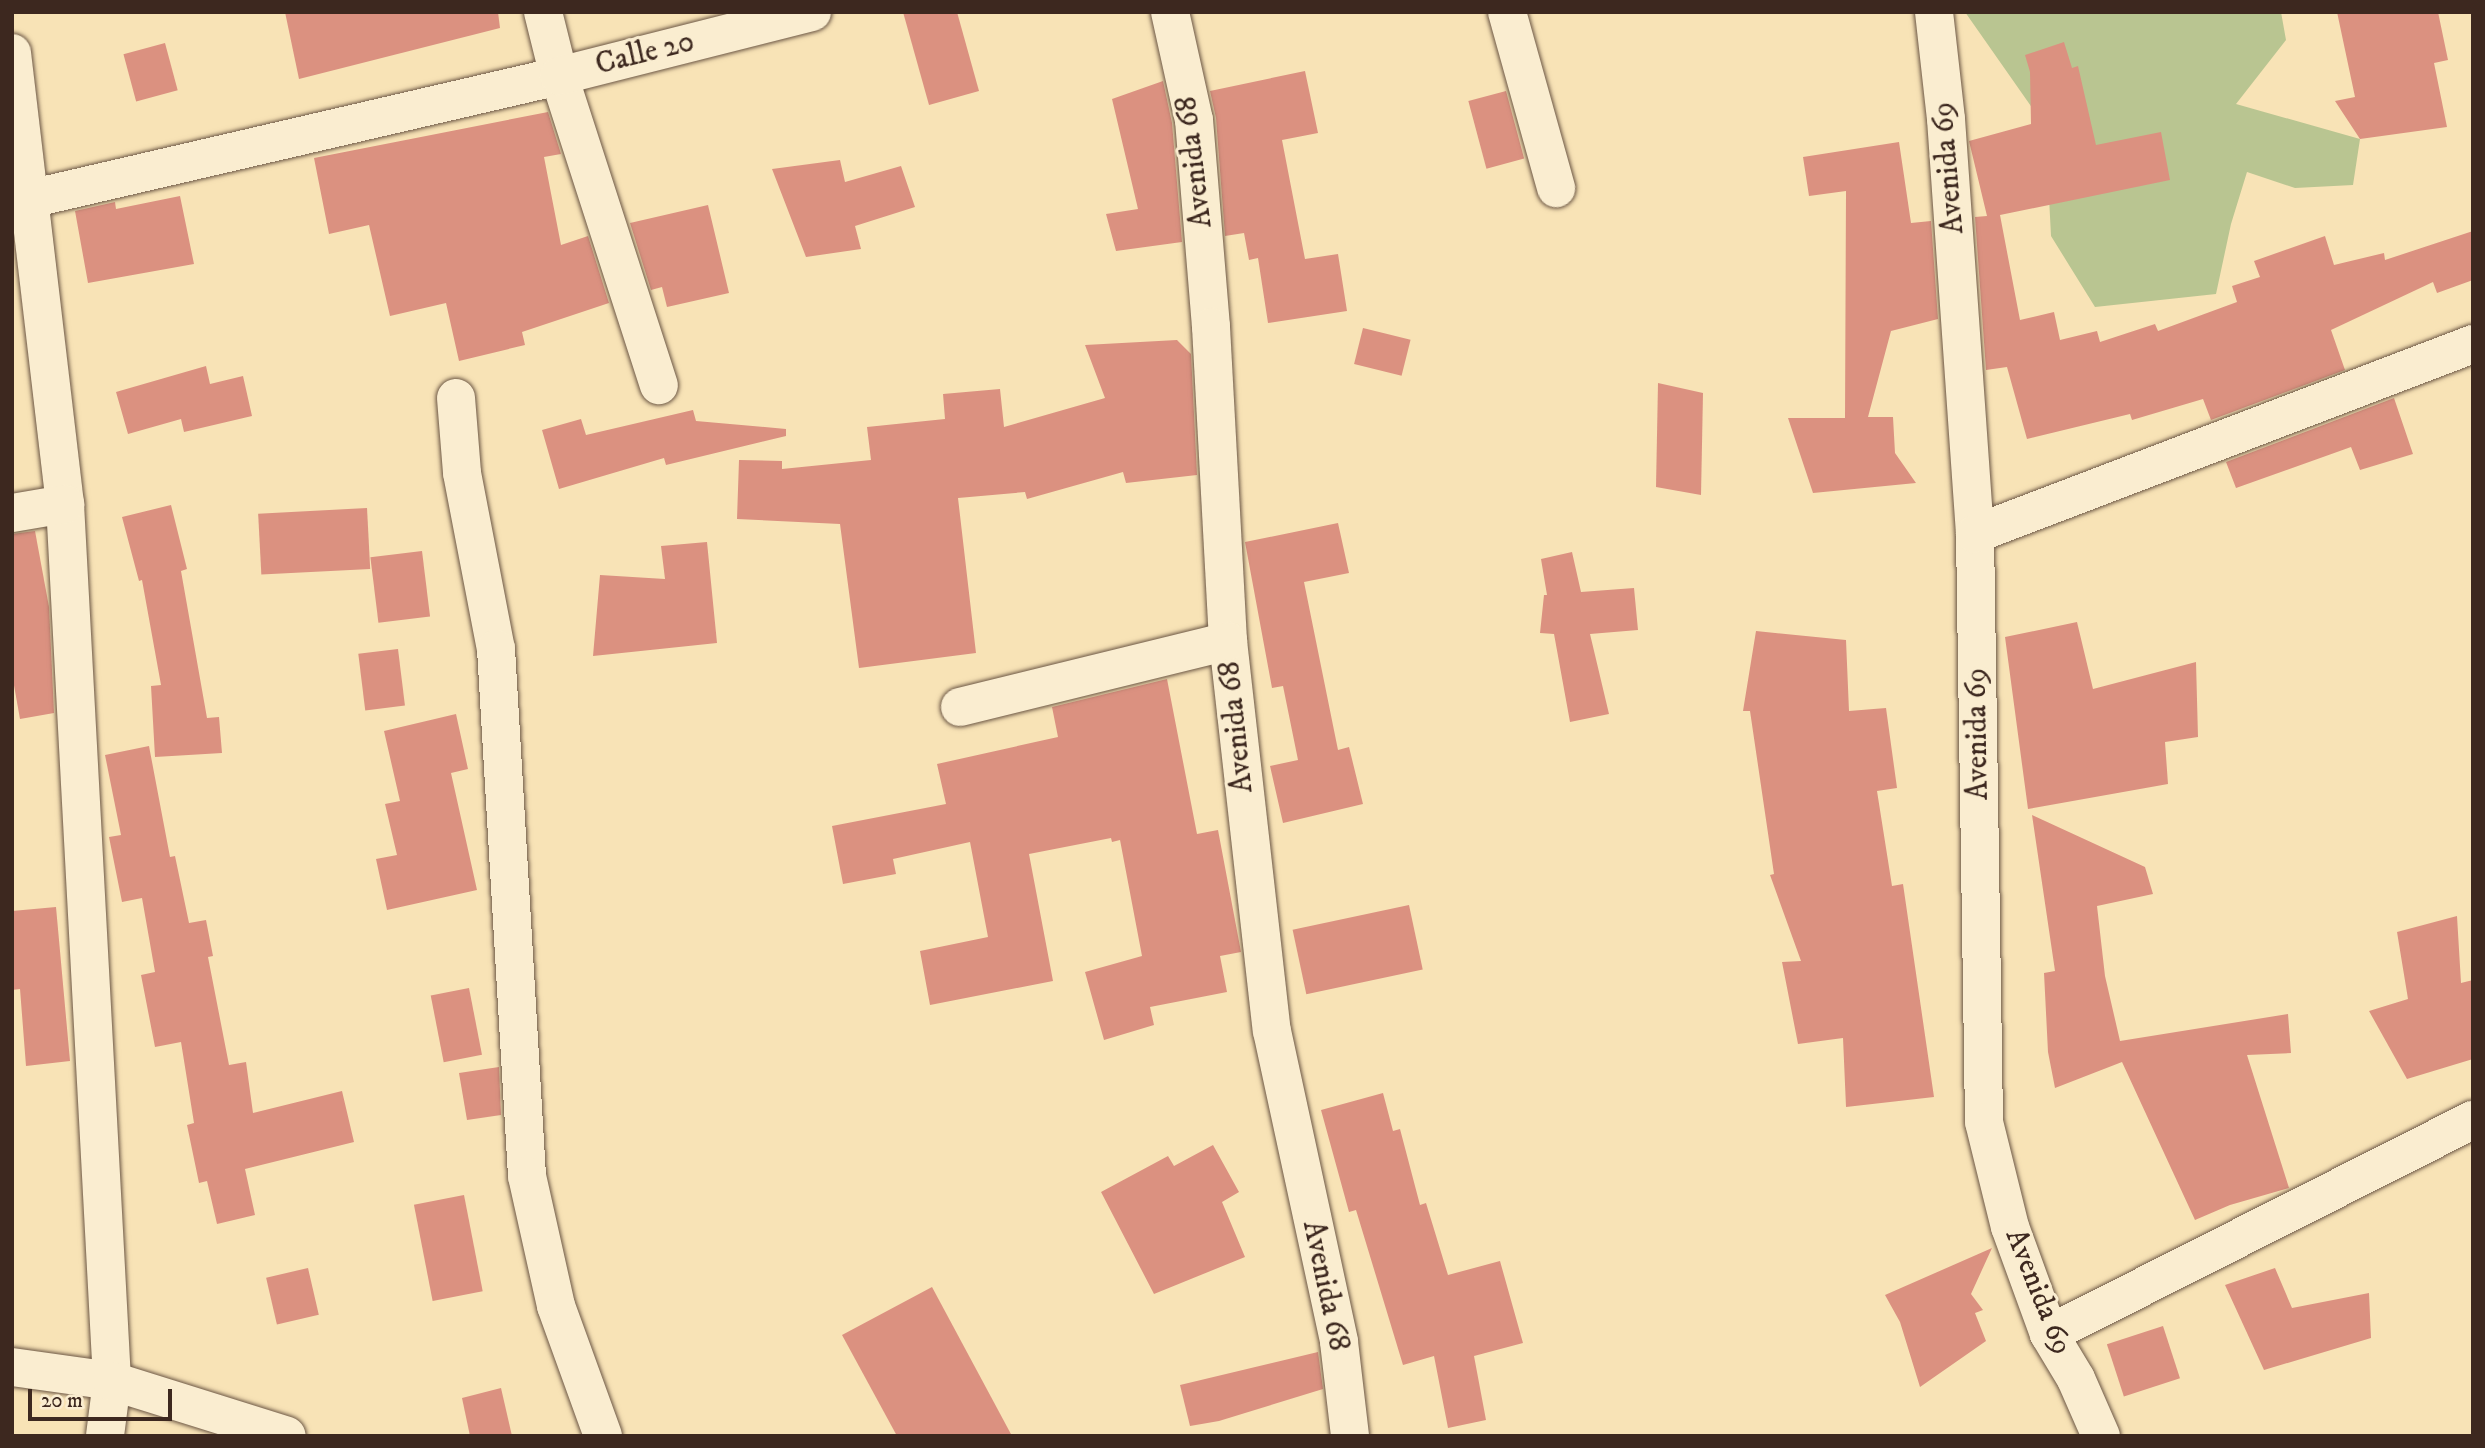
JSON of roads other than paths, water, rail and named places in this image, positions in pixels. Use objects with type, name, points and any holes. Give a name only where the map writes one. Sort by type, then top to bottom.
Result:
[{"type":"street","points":[[543,12],[559,76],[659,385]]},
{"type":"street","name":"Calle 20","points":[[20,201],[559,76],[812,12]]},
{"type":"street","name":"Avenida 68","points":[[1170,12],[1194,120],[1211,327],[1228,642],[1272,1031],[1339,1342],[1350,1436]]},
{"type":"street","points":[[1507,12],[1556,188]]},
{"type":"street","name":"Avenida 69","points":[[1934,12],[1947,119],[1975,534],[1984,1122],[2010,1227],[2049,1334],[2076,1379],[2101,1436]]},
{"type":"street","points":[[12,53],[20,201],[65,504],[112,1381],[105,1436]]},
{"type":"street","points":[[1975,534],[2473,344]]},
{"type":"street","points":[[456,398],[463,473],[496,649],[527,1176],[556,1306],[603,1436]]},
{"type":"street","points":[[12,513],[65,504]]},
{"type":"street","points":[[960,707],[1228,642]]},
{"type":"street","points":[[2049,1334],[2473,1120]]},
{"type":"street","points":[[12,1367],[112,1381],[287,1436]]}]
